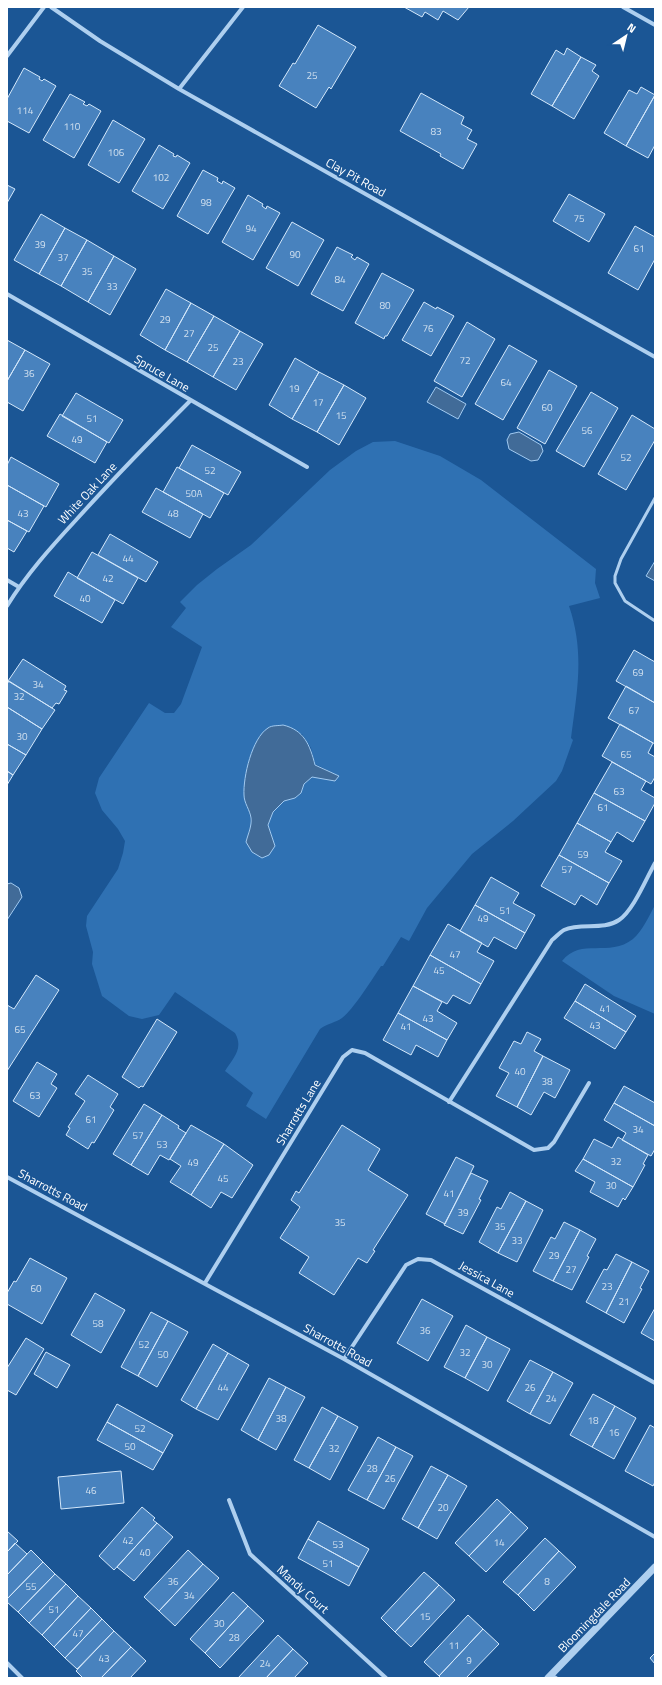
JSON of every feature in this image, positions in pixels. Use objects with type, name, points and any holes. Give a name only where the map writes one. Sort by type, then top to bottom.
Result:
[{"type":"street","points":[[7,56],[44,7]]},
{"type":"street","name":"Clay Pit Road","points":[[51,7],[100,41],[179,89],[655,357]]},
{"type":"street","points":[[179,89],[243,7]]},
{"type":"street","points":[[624,7],[655,25]]},
{"type":"street","name":"Spruce Lane","points":[[7,294],[190,401],[307,467]]},
{"type":"street","name":"White Oak Lane","points":[[7,606],[19,587],[58,540],[108,485],[190,401]]},
{"type":"street","points":[[7,580],[19,587]]},
{"type":"street","points":[[449,1102],[552,940],[564,930],[577,927],[606,925],[618,920],[628,911],[655,863]]},
{"type":"street","name":"Sharrotts Lane","points":[[205,1283],[346,1053],[352,1050],[365,1053],[527,1148],[542,1150],[548,1148],[554,1142],[589,1083]]},
{"type":"street","name":"Sharrotts Road","points":[[7,1177],[344,1359],[655,1537]]},
{"type":"street","name":"Jessica Lane","points":[[344,1359],[406,1265],[418,1259],[431,1260],[655,1383]]},
{"type":"street","name":"Mandy Court","points":[[229,1500],[250,1554],[386,1678]]},
{"type":"street","name":"Bloomingdale Road","points":[[551,1677],[655,1567]]},
{"type":"street","points":[[7,1663],[22,1678]]},
{"type":"lane","points":[[655,498],[616,569],[615,583],[625,601],[655,621]]},
{"type":"shaded area","points":[[436,387],[466,404],[458,419],[427,402]]},
{"type":"shaded area","points":[[519,432],[541,445],[543,451],[538,460],[531,461],[509,449],[507,440],[510,434]]},
{"type":"shaded area","points":[[395,441],[440,456],[481,480],[596,569],[595,583],[600,598],[569,606],[577,640],[577,688],[571,738],[573,740],[562,771],[556,781],[513,821],[472,854],[427,908],[409,941],[401,937],[383,966],[381,966],[363,994],[347,1014],[337,1021],[320,1029],[266,1119],[246,1106],[253,1093],[225,1071],[238,1049],[235,1033],[175,992],[159,1015],[142,1019],[129,1016],[102,996],[92,964],[93,952],[86,926],[87,916],[118,869],[125,841],[118,829],[102,810],[95,793],[99,778],[149,703],[165,713],[174,713],[181,704],[202,647],[171,627],[186,608],[180,602],[197,585],[251,545],[330,470],[356,451],[373,442]],"holes":[[[302,734],[311,748],[315,764],[339,776],[323,778],[312,777],[304,784],[301,793],[295,798],[284,801],[273,812],[268,825],[272,836],[248,834],[251,825],[249,808]]]},
{"type":"shaded area","points":[[655,561],[655,581],[646,576]]},
{"type":"shaded area","points":[[283,725],[290,727],[305,739],[311,751],[315,765],[339,776],[335,781],[312,777],[304,784],[301,793],[295,798],[284,801],[273,812],[268,825],[275,846],[269,855],[262,858],[252,852],[246,842],[251,821],[244,798],[245,778],[253,749],[262,733],[270,727]]},
{"type":"shaded area","points":[[11,883],[19,888],[22,897],[7,920],[7,884]]},
{"type":"shaded area","points":[[655,905],[655,1014],[614,996],[562,961],[570,954],[578,950],[614,947],[633,939],[643,927]]},
{"type":"building","points":[[404,7],[469,7],[458,20],[443,11],[438,20],[425,12],[422,17]]},
{"type":"building","points":[[318,25],[356,47],[331,89],[329,87],[316,108],[279,86],[293,63],[295,64]]},
{"type":"building","points":[[567,48],[581,57],[552,106],[531,94],[556,50],[564,55]]},
{"type":"building","points":[[581,57],[596,65],[592,71],[599,76],[574,119],[552,106]]},
{"type":"building","points":[[24,68],[40,77],[39,79],[42,81],[44,79],[56,86],[29,133],[7,121],[7,99]]},
{"type":"building","points":[[641,87],[655,95],[626,146],[604,133],[629,90],[637,94]]},
{"type":"building","points":[[421,93],[464,117],[461,124],[472,130],[467,139],[477,144],[463,169],[440,156],[441,154],[400,131]]},
{"type":"building","points":[[70,94],[85,102],[83,104],[87,106],[89,104],[101,111],[74,158],[43,140]]},
{"type":"building","points":[[655,95],[655,145],[648,158],[626,146]]},
{"type":"building","points":[[113,120],[145,139],[119,183],[88,165]]},
{"type":"building","points":[[159,145],[174,154],[173,156],[176,157],[177,155],[190,163],[163,209],[132,191]]},
{"type":"building","points":[[203,170],[218,178],[217,181],[222,184],[223,181],[235,188],[208,234],[177,216]]},
{"type":"building","points":[[7,185],[15,189],[7,203]]},
{"type":"building","points":[[569,194],[605,214],[589,242],[553,221]]},
{"type":"building","points":[[248,195],[263,204],[262,206],[266,209],[267,206],[280,213],[253,260],[222,242]]},
{"type":"building","points":[[41,214],[65,228],[39,274],[14,260]]},
{"type":"building","points":[[292,222],[324,240],[298,286],[266,268]]},
{"type":"building","points":[[635,226],[655,237],[655,259],[638,290],[608,273]]},
{"type":"building","points":[[65,228],[87,240],[61,286],[39,274]]},
{"type":"building","points":[[87,240],[114,256],[88,302],[61,286]]},
{"type":"building","points":[[337,247],[353,255],[351,257],[355,260],[357,257],[369,264],[343,311],[311,294]]},
{"type":"building","points":[[114,256],[136,269],[110,315],[88,302]]},
{"type":"building","points":[[382,273],[414,290],[384,339],[355,323]]},
{"type":"building","points":[[166,289],[191,303],[165,350],[140,335]]},
{"type":"building","points":[[424,302],[436,309],[437,307],[454,316],[431,356],[402,340]]},
{"type":"building","points":[[191,303],[214,316],[187,362],[165,350]]},
{"type":"building","points":[[214,316],[240,331],[213,377],[187,362]]},
{"type":"building","points":[[467,322],[495,339],[462,397],[434,381]]},
{"type":"building","points":[[240,331],[263,344],[236,390],[213,377]]},
{"type":"building","points":[[7,340],[25,350],[7,381]]},
{"type":"building","points":[[509,345],[537,361],[503,420],[475,404]]},
{"type":"building","points":[[25,350],[50,364],[23,411],[7,402],[7,381]]},
{"type":"building","points":[[295,358],[319,372],[292,419],[269,405]]},
{"type":"building","points":[[549,370],[577,386],[545,444],[517,428]]},
{"type":"building","points":[[319,372],[344,385],[317,432],[292,419]]},
{"type":"building","points":[[344,385],[366,398],[339,445],[317,432]]},
{"type":"building","points":[[591,392],[618,408],[584,467],[556,451]]},
{"type":"building","points":[[76,393],[123,420],[109,443],[62,416]]},
{"type":"building","points":[[60,414],[107,442],[95,463],[47,436]]},
{"type":"building","points":[[632,415],[655,429],[655,440],[626,490],[598,474]]},
{"type":"building","points":[[192,445],[241,472],[228,495],[179,468]]},
{"type":"building","points":[[11,457],[59,484],[46,507],[7,485],[7,465]]},
{"type":"building","points":[[177,467],[224,493],[210,518],[163,492]]},
{"type":"building","points":[[7,485],[44,506],[29,532],[7,520]]},
{"type":"building","points":[[156,488],[203,514],[190,538],[142,512]]},
{"type":"building","points":[[7,520],[27,531],[14,552],[7,548]]},
{"type":"building","points":[[110,534],[158,562],[146,582],[98,555]]},
{"type":"building","points":[[92,552],[138,578],[123,604],[77,578]]},
{"type":"building","points":[[68,572],[115,600],[102,623],[54,596]]},
{"type":"building","points":[[634,650],[655,662],[655,703],[616,681]]},
{"type":"building","points":[[23,659],[66,686],[64,690],[67,691],[59,704],[56,703],[52,708],[8,681]]},
{"type":"building","points":[[9,681],[55,710],[42,729],[7,707],[7,684]]},
{"type":"building","points":[[626,686],[655,703],[655,744],[608,718]]},
{"type":"building","points":[[7,707],[42,729],[26,755],[7,744]]},
{"type":"building","points":[[620,724],[653,743],[648,753],[655,757],[655,777],[651,784],[602,756]]},
{"type":"building","points":[[7,744],[26,755],[13,775],[7,771]]},
{"type":"building","points":[[612,762],[646,781],[641,790],[655,798],[655,803],[645,821],[594,793]]},
{"type":"building","points":[[7,771],[13,775],[7,785]]},
{"type":"building","points":[[594,793],[645,821],[633,842],[617,832],[611,842],[577,823]]},
{"type":"building","points":[[577,823],[611,842],[605,852],[622,861],[609,883],[559,855]]},
{"type":"building","points":[[559,855],[609,883],[597,905],[581,895],[575,905],[541,886]]},
{"type":"building","points":[[491,877],[519,893],[513,903],[535,915],[525,933],[475,905]]},
{"type":"building","points":[[475,905],[525,933],[516,949],[494,937],[488,947],[460,931]]},
{"type":"building","points":[[448,924],[482,943],[477,952],[494,961],[481,984],[430,955]]},
{"type":"building","points":[[430,955],[481,984],[470,1004],[453,995],[447,1004],[413,986]]},
{"type":"building","points":[[36,975],[59,990],[7,1071],[7,1005],[14,1009]]},
{"type":"building","points":[[585,984],[636,1016],[626,1032],[575,1001]]},
{"type":"building","points":[[413,986],[442,1002],[437,1011],[457,1023],[447,1040],[398,1013]]},
{"type":"building","points":[[575,1001],[626,1032],[615,1049],[564,1018]]},
{"type":"building","points":[[398,1013],[447,1040],[438,1057],[416,1045],[411,1055],[383,1040]]},
{"type":"building","points":[[157,1019],[177,1032],[143,1087],[141,1086],[139,1088],[122,1077]]},
{"type":"building","points":[[527,1032],[541,1039],[534,1051],[543,1056],[517,1107],[496,1096],[509,1073],[499,1068],[514,1041],[521,1044]]},
{"type":"building","points":[[543,1056],[570,1070],[555,1098],[544,1092],[531,1115],[517,1107]]},
{"type":"building","points":[[37,1062],[57,1074],[51,1084],[57,1088],[39,1117],[13,1101]]},
{"type":"building","points":[[88,1075],[118,1094],[110,1107],[114,1110],[94,1143],[92,1142],[88,1149],[66,1135],[70,1128],[68,1127],[85,1101],[75,1094]]},
{"type":"building","points":[[624,1086],[655,1103],[655,1126],[614,1103]]},
{"type":"building","points":[[614,1103],[655,1126],[655,1149],[651,1156],[622,1140],[626,1133],[604,1120]]},
{"type":"building","points":[[144,1104],[162,1115],[131,1165],[113,1154]]},
{"type":"building","points":[[162,1115],[179,1126],[178,1128],[186,1133],[169,1160],[160,1155],[148,1175],[131,1165]]},
{"type":"building","points":[[191,1125],[224,1144],[191,1195],[170,1182],[181,1166],[170,1159]]},
{"type":"building","points":[[342,1125],[380,1149],[368,1170],[408,1195],[373,1250],[375,1251],[367,1263],[358,1258],[334,1295],[299,1273],[309,1257],[280,1238],[300,1207],[291,1200],[296,1191],[299,1193]]},
{"type":"building","points":[[618,1137],[648,1155],[643,1164],[645,1165],[633,1187],[583,1159],[594,1139],[612,1148]]},
{"type":"building","points":[[224,1144],[253,1165],[232,1198],[221,1192],[211,1208],[191,1195]]},
{"type":"building","points":[[456,1157],[474,1166],[445,1224],[426,1214]]},
{"type":"building","points":[[583,1159],[633,1187],[625,1200],[623,1198],[618,1207],[590,1192],[595,1182],[575,1171]]},
{"type":"building","points":[[471,1173],[488,1181],[479,1199],[481,1200],[463,1234],[444,1225]]},
{"type":"building","points":[[510,1192],[526,1201],[498,1253],[479,1242],[497,1207],[501,1209]]},
{"type":"building","points":[[526,1201],[543,1210],[517,1262],[498,1253]]},
{"type":"building","points":[[564,1222],[580,1230],[553,1281],[533,1271],[551,1237],[555,1239]]},
{"type":"building","points":[[580,1230],[596,1239],[587,1256],[589,1257],[572,1290],[553,1281]]},
{"type":"building","points":[[616,1254],[632,1262],[606,1313],[586,1302],[604,1269],[607,1270]]},
{"type":"building","points":[[30,1258],[67,1278],[42,1324],[7,1304],[7,1293],[14,1281],[16,1282]]},
{"type":"building","points":[[632,1262],[649,1271],[640,1288],[642,1289],[624,1323],[606,1313]]},
{"type":"building","points":[[95,1293],[125,1310],[101,1353],[71,1335]]},
{"type":"building","points":[[422,1299],[453,1316],[428,1361],[397,1343]]},
{"type":"building","points":[[655,1308],[655,1341],[641,1333]]},
{"type":"building","points":[[151,1312],[168,1321],[138,1376],[121,1367]]},
{"type":"building","points":[[168,1321],[188,1332],[157,1387],[138,1376]]},
{"type":"building","points":[[466,1325],[487,1337],[465,1378],[444,1367]]},
{"type":"building","points":[[487,1337],[510,1349],[488,1391],[465,1378]]},
{"type":"building","points":[[26,1338],[44,1349],[16,1395],[7,1390],[7,1368]]},
{"type":"building","points":[[213,1344],[228,1353],[196,1409],[181,1400]]},
{"type":"building","points":[[46,1352],[70,1365],[57,1388],[34,1374]]},
{"type":"building","points":[[228,1353],[249,1365],[218,1420],[196,1409]]},
{"type":"building","points":[[530,1360],[553,1372],[530,1414],[507,1401]]},
{"type":"building","points":[[553,1372],[573,1383],[550,1424],[530,1414]]},
{"type":"building","points":[[269,1378],[286,1387],[258,1440],[241,1430]]},
{"type":"building","points":[[286,1387],[305,1397],[276,1450],[258,1440]]},
{"type":"building","points":[[593,1394],[615,1406],[592,1447],[570,1435]]},
{"type":"building","points":[[117,1404],[173,1435],[163,1453],[107,1422]]},
{"type":"building","points":[[615,1406],[636,1418],[614,1459],[592,1447]]},
{"type":"building","points":[[322,1407],[338,1416],[309,1468],[294,1460]]},
{"type":"building","points":[[338,1416],[358,1427],[330,1480],[309,1468]]},
{"type":"building","points":[[107,1422],[163,1453],[153,1470],[97,1440]]},
{"type":"building","points":[[650,1425],[655,1428],[655,1482],[653,1486],[625,1471]]},
{"type":"building","points":[[378,1437],[396,1447],[367,1500],[348,1490]]},
{"type":"building","points":[[396,1447],[413,1456],[384,1509],[367,1500]]},
{"type":"building","points":[[431,1466],[448,1475],[418,1528],[402,1519]]},
{"type":"building","points":[[121,1471],[124,1503],[61,1509],[58,1477]]},
{"type":"building","points":[[448,1475],[467,1486],[437,1539],[418,1528]]},
{"type":"building","points":[[497,1499],[511,1512],[469,1556],[455,1543]]},
{"type":"building","points":[[142,1507],[155,1518],[153,1520],[157,1523],[114,1570],[99,1556]]},
{"type":"building","points":[[511,1512],[528,1528],[486,1572],[469,1556]]},
{"type":"building","points":[[318,1521],[369,1549],[359,1567],[308,1539]]},
{"type":"building","points":[[157,1523],[173,1537],[134,1581],[117,1567]]},
{"type":"building","points":[[7,1531],[18,1541],[7,1552]]},
{"type":"building","points":[[545,1538],[559,1551],[518,1595],[503,1582]]},
{"type":"building","points":[[308,1539],[359,1567],[349,1586],[298,1558]]},
{"type":"building","points":[[15,1543],[27,1554],[7,1575],[7,1552]]},
{"type":"building","points":[[31,1550],[43,1562],[7,1599],[7,1575]]},
{"type":"building","points":[[188,1550],[203,1564],[159,1611],[144,1597]]},
{"type":"building","points":[[559,1551],[576,1567],[534,1611],[518,1595]]},
{"type":"building","points":[[43,1562],[55,1574],[18,1612],[7,1602],[7,1599]]},
{"type":"building","points":[[203,1564],[219,1578],[175,1626],[159,1611]]},
{"type":"building","points":[[424,1572],[439,1585],[395,1632],[381,1618]]},
{"type":"building","points":[[55,1574],[66,1584],[29,1623],[18,1612]]},
{"type":"building","points":[[66,1584],[78,1596],[42,1635],[29,1623]]},
{"type":"building","points":[[439,1585],[455,1600],[411,1647],[395,1632]]},
{"type":"building","points":[[233,1592],[248,1606],[205,1653],[190,1639]]},
{"type":"building","points":[[78,1596],[91,1608],[54,1647],[42,1635]]},
{"type":"building","points":[[248,1606],[264,1621],[220,1668],[205,1653]]},
{"type":"building","points":[[91,1608],[102,1619],[65,1658],[54,1647]]},
{"type":"building","points":[[468,1615],[483,1629],[439,1676],[424,1662]]},
{"type":"building","points":[[102,1619],[114,1631],[77,1669],[65,1658]]},
{"type":"building","points":[[483,1629],[499,1644],[466,1678],[441,1678],[439,1676]]},
{"type":"building","points":[[114,1631],[131,1647],[101,1678],[83,1678],[76,1671]]},
{"type":"building","points":[[278,1635],[293,1649],[266,1678],[238,1678]]},
{"type":"building","points":[[131,1647],[146,1661],[130,1678],[101,1678]]},
{"type":"building","points":[[293,1649],[308,1663],[294,1678],[266,1678]]},
{"type":"building","points":[[655,1653],[655,1664],[650,1658]]}]
